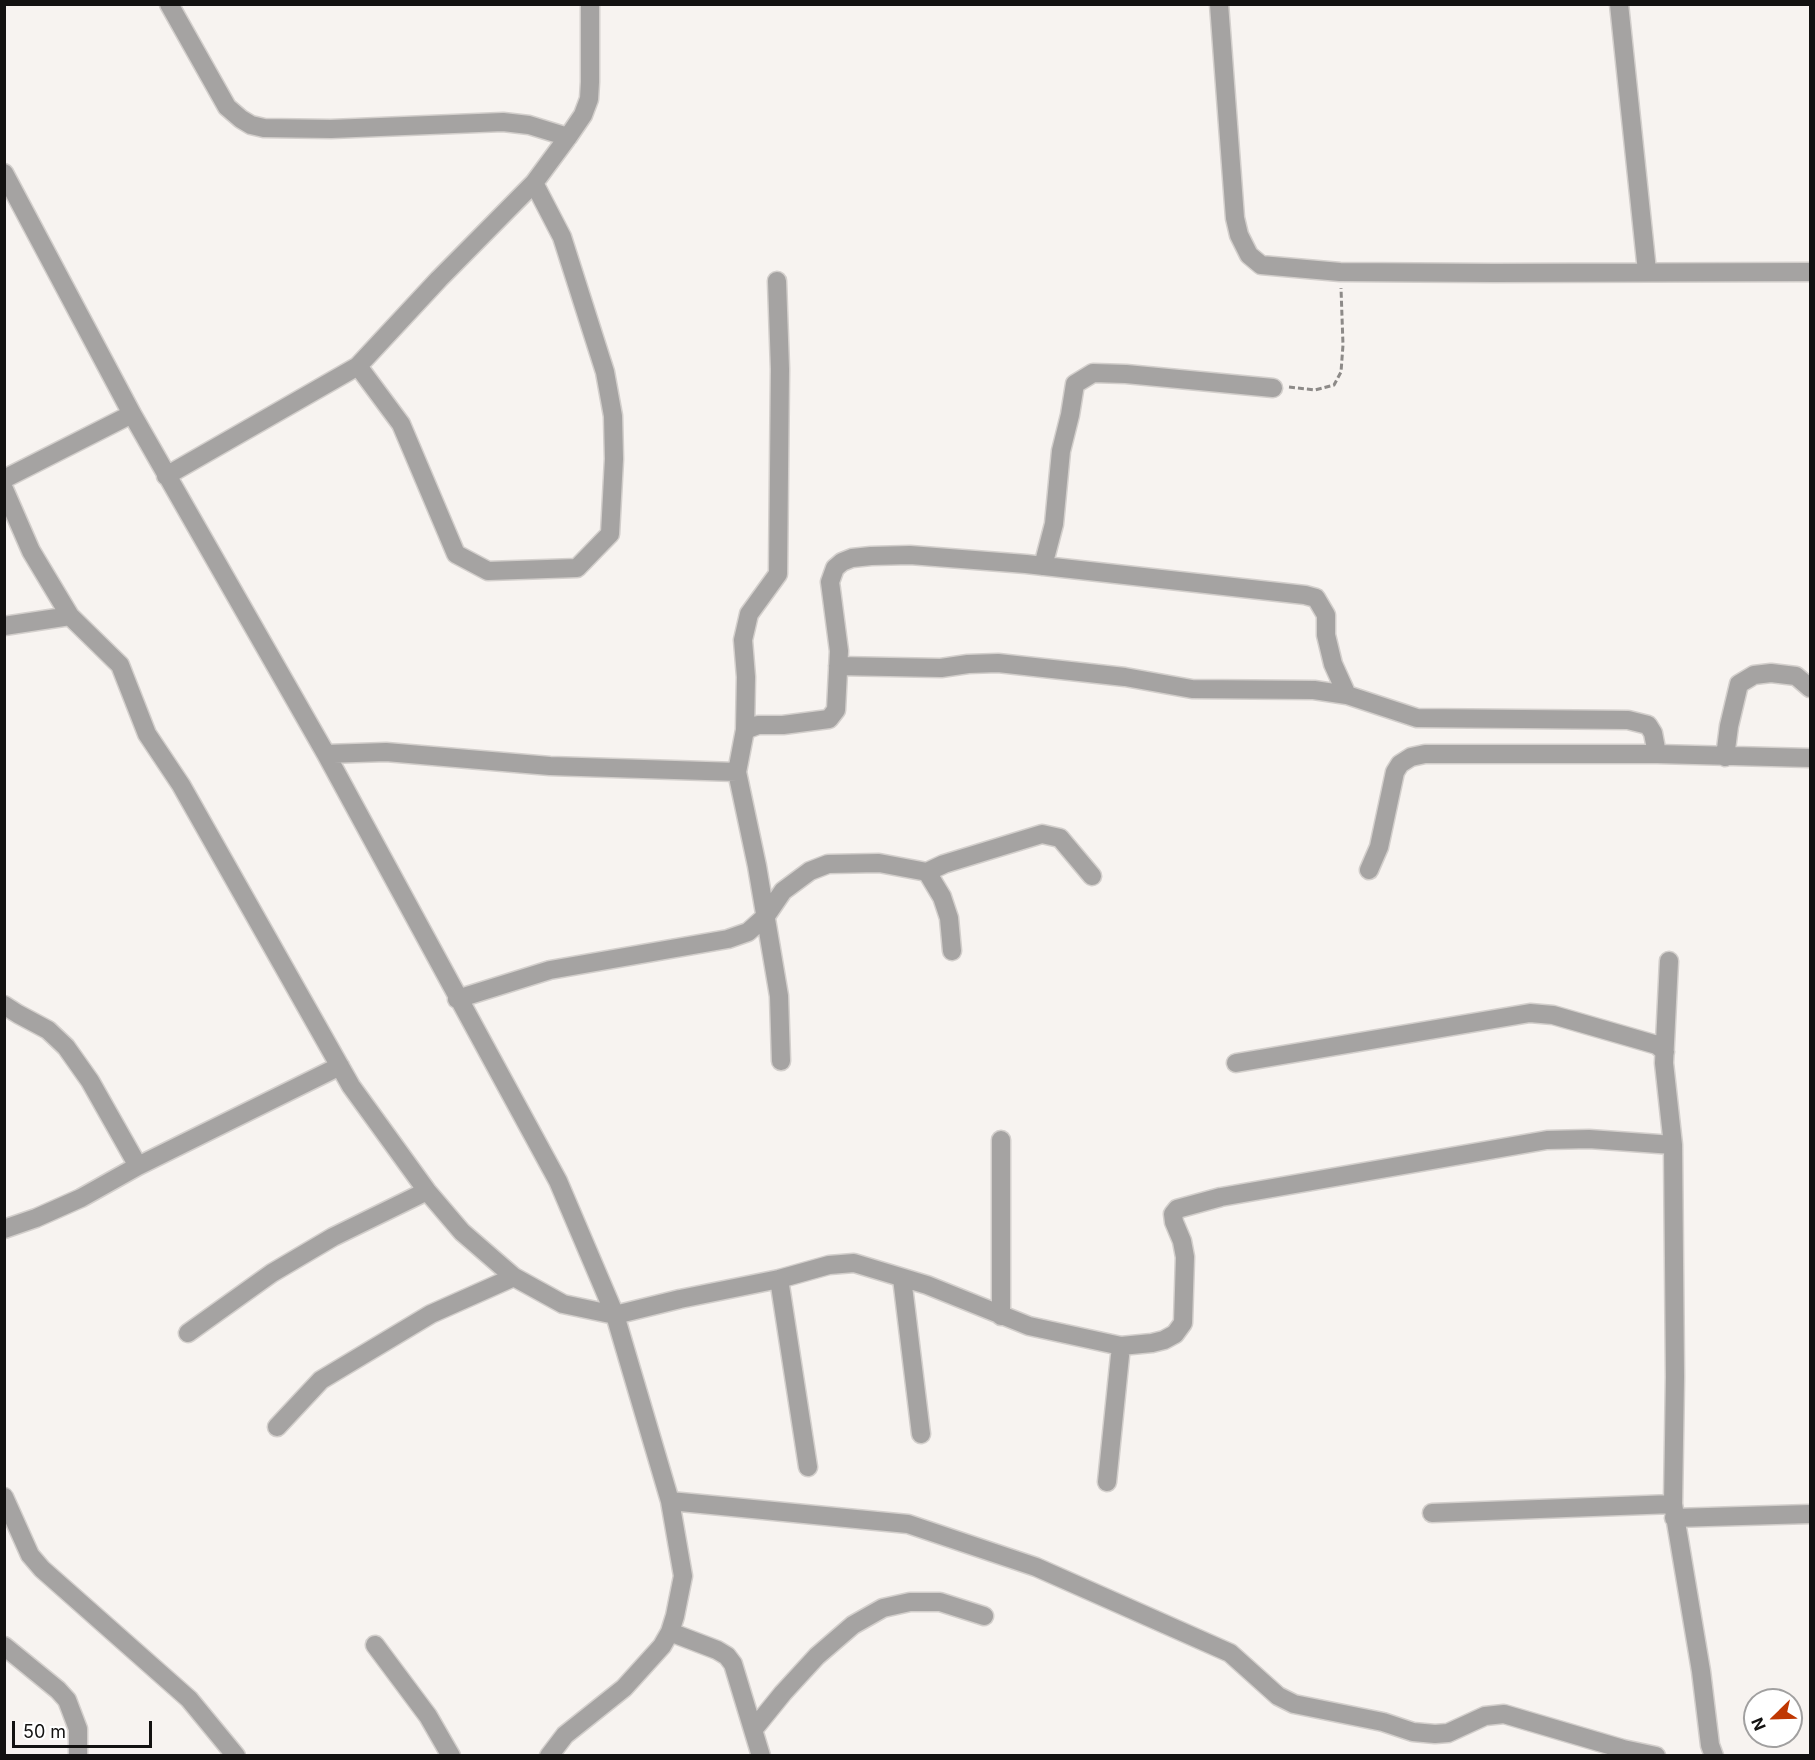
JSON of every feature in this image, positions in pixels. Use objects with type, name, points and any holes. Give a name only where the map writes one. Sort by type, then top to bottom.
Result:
[{"type":"street","points":[[169,4],[227,107],[251,125],[264,128],[331,129],[503,122],[529,125],[568,137]]},
{"type":"street","points":[[166,476],[358,366],[431,287],[534,183],[568,137],[589,99],[591,82],[590,4]]},
{"type":"street","points":[[1219,4],[1235,218],[1239,235],[1249,255],[1261,265],[1341,272],[1810,272]]},
{"type":"street","points":[[1619,4],[1647,271]]},
{"type":"street","points":[[4,173],[166,476],[326,754],[457,999],[558,1181],[615,1315],[670,1501],[683,1576],[670,1632],[662,1646],[624,1688],[565,1735],[549,1755]]},
{"type":"street","points":[[358,366],[400,424],[456,554],[488,571],[577,568],[610,534],[614,416],[605,372],[562,237],[534,183]]},
{"type":"street","points":[[777,281],[780,369],[778,574],[749,614],[743,640],[746,677],[745,730],[737,772],[766,916],[779,996],[781,1061]]},
{"type":"street","points":[[1043,566],[1054,524],[1061,451],[1070,415],[1074,384],[1093,373],[1273,388]]},
{"type":"street","points":[[4,479],[132,414]]},
{"type":"street","points":[[4,489],[31,551],[70,616],[120,665],[147,734],[181,785],[351,1086],[427,1191],[462,1232],[514,1277],[563,1304],[615,1315],[779,1279],[829,1265],[854,1263],[927,1285],[1029,1326],[1121,1346],[1152,1344],[1175,1334],[1183,1323],[1185,1257],[1182,1241],[1174,1222],[1173,1214],[1177,1209],[1221,1197],[1547,1140],[1589,1139],[1673,1145]]},
{"type":"street","points":[[745,730],[758,725],[829,719],[836,710],[839,651],[830,582],[835,568],[842,562],[852,558],[871,556],[910,555],[1043,566],[1316,598],[1326,615],[1326,635],[1333,664],[1347,695]]},
{"type":"street","points":[[4,626],[70,616]]},
{"type":"street","points":[[838,666],[941,668],[998,663],[1125,677],[1192,689],[1314,690],[1347,695],[1417,718],[1628,720],[1648,725],[1653,733],[1658,754]]},
{"type":"street","points":[[1725,758],[1729,726],[1739,684],[1754,675],[1771,673],[1796,675],[1810,688]]},
{"type":"street","points":[[326,754],[386,752],[550,766],[737,772]]},
{"type":"street","points":[[1370,870],[1379,847],[1395,772],[1400,764],[1411,757],[1425,754],[1658,754],[1725,758],[1810,758]]},
{"type":"street","points":[[457,999],[550,970],[728,939],[748,932],[766,916],[783,891],[810,871],[828,864],[879,863],[927,872],[944,864],[1042,834],[1060,838],[1092,876]]},
{"type":"street","points":[[927,872],[942,897],[949,918],[952,951]]},
{"type":"street","points":[[1669,961],[1664,1063],[1673,1145],[1674,1511],[1701,1671],[1710,1745],[1714,1755]]},
{"type":"street","points":[[4,1005],[48,1030],[66,1047],[90,1081],[138,1166]]},
{"type":"street","points":[[1236,1063],[1530,1013],[1553,1015],[1657,1045],[1665,1052]]},
{"type":"street","points":[[4,1229],[81,1198],[138,1166],[340,1066]]},
{"type":"street","points":[[1001,1140],[1001,1316]]},
{"type":"street","points":[[188,1333],[272,1272],[333,1237],[427,1191]]},
{"type":"street","points":[[277,1427],[321,1380],[431,1314],[514,1277]]},
{"type":"street","points":[[902,1278],[921,1434]]},
{"type":"street","points":[[779,1279],[808,1467]]},
{"type":"street","points":[[1107,1482],[1121,1346]]},
{"type":"street","points":[[4,1497],[11,1532],[30,1556],[189,1699],[236,1755]]},
{"type":"street","points":[[670,1501],[908,1524],[1036,1567],[1230,1653],[1278,1696],[1294,1704],[1383,1722],[1413,1732],[1435,1734],[1448,1733],[1485,1716],[1504,1714],[1623,1749],[1656,1755]]},
{"type":"street","points":[[1432,1514],[1674,1511],[1810,1514]]},
{"type":"street","points":[[753,1730],[817,1656],[853,1625],[883,1608],[910,1602],[940,1602],[984,1616]]},
{"type":"street","points":[[670,1632],[717,1650],[727,1656],[733,1664],[761,1755]]},
{"type":"street","points":[[375,1645],[428,1716],[451,1755]]},
{"type":"street","points":[[4,1646],[67,1700],[78,1729],[78,1755]]},
{"type":"path","points":[[1273,388],[1298,387],[1315,390],[1334,385],[1341,372],[1341,272]]}]
